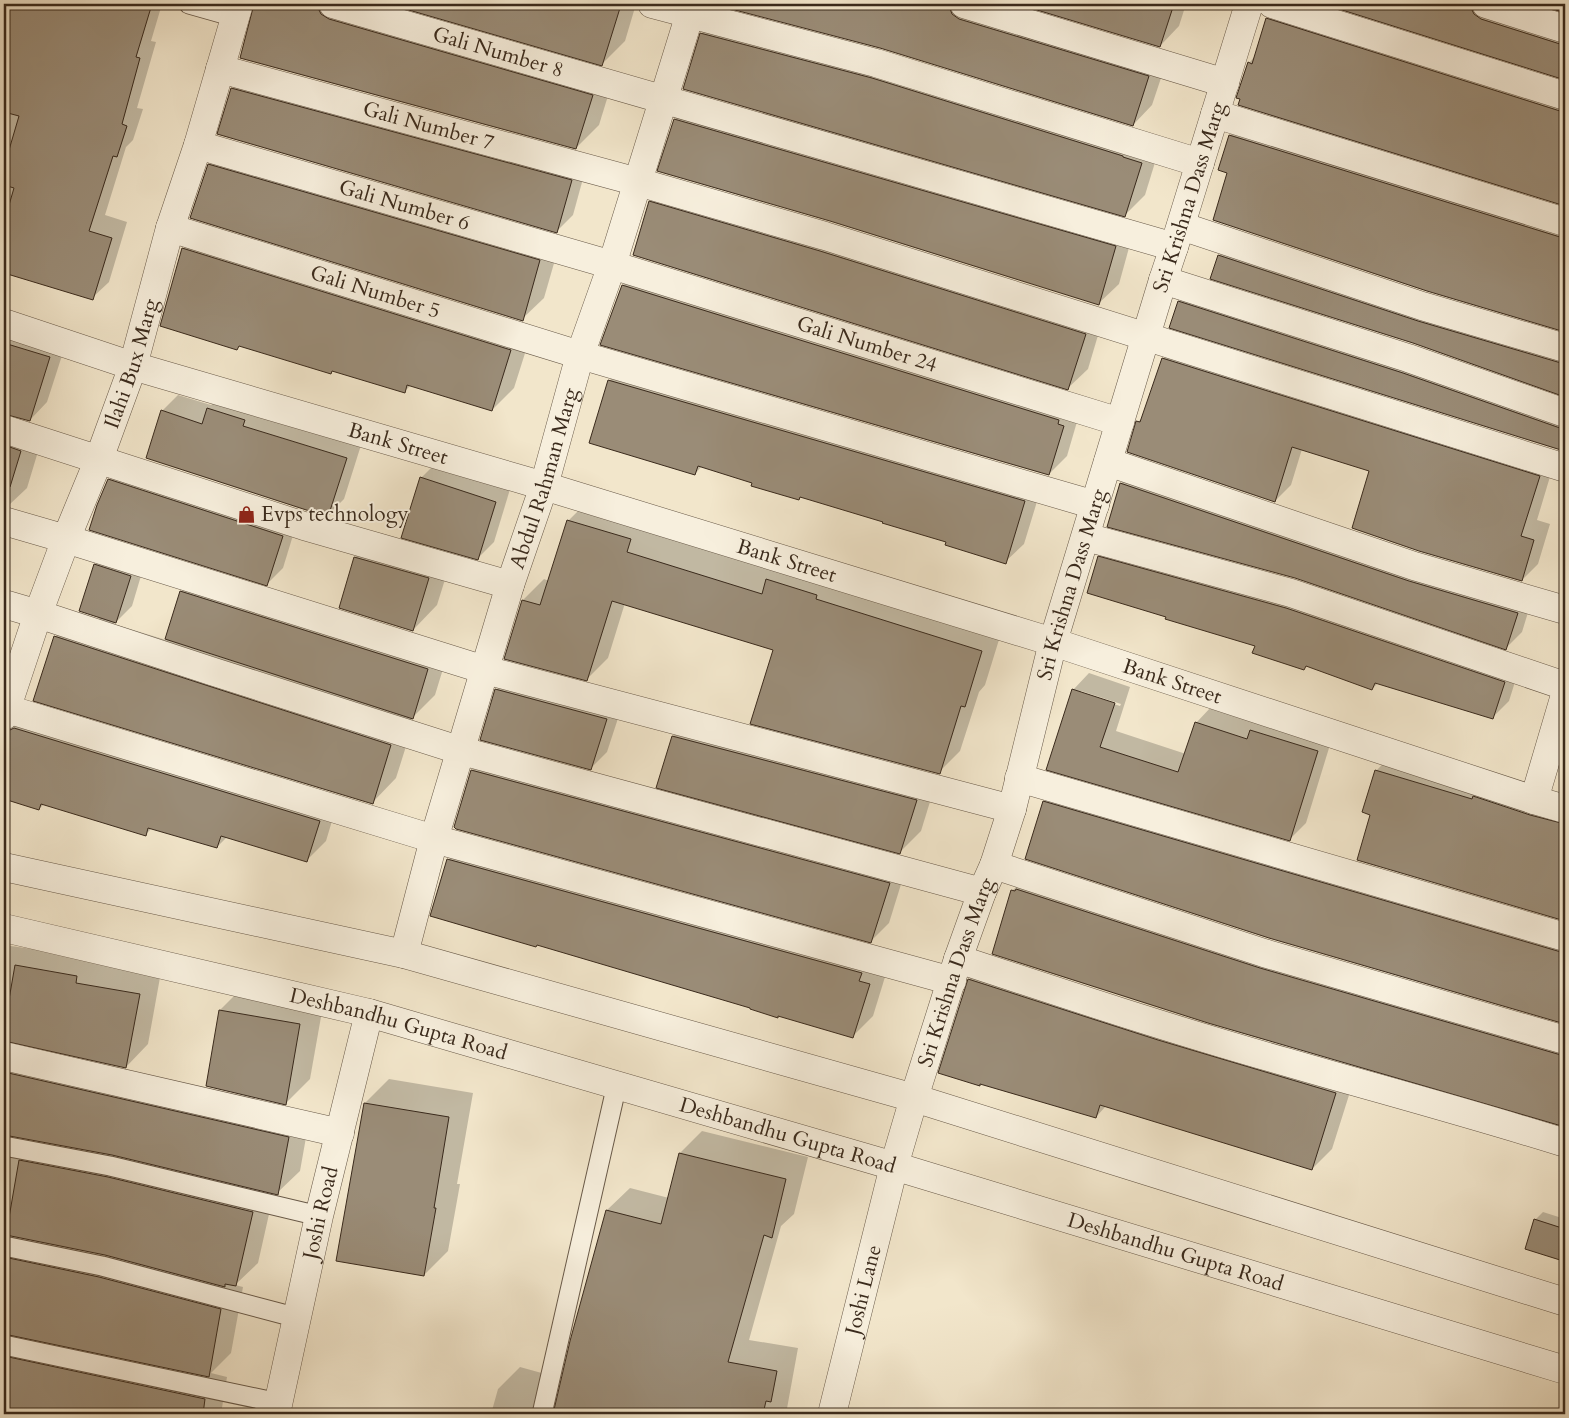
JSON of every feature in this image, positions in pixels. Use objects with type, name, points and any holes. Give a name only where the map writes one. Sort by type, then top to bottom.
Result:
[{"type":"street","name":"Gali Number 8","points":[[333,4],[664,98],[1177,237],[1565,348]]},
{"type":"street","points":[[652,4],[691,9],[876,63],[1200,163]]},
{"type":"street","points":[[964,4],[1225,83]]},
{"type":"street","name":"Sri Krishna Dass Marg","points":[[894,1166],[955,970],[982,892],[994,865],[1012,810],[1053,642],[1162,280],[1249,4]]},
{"type":"street","points":[[1272,4],[1565,96]]},
{"type":"street","points":[[1486,4],[1565,29]]},
{"type":"street","name":"Abdul Rahman Marg","points":[[404,954],[434,840],[510,585],[544,486],[580,355],[612,265],[691,9]]},
{"type":"street","name":"Ilahi Bux Marg","points":[[5,711],[38,614],[99,459],[133,366],[170,228],[198,145],[237,10]]},
{"type":"street","name":"Gali Number 7","points":[[220,69],[638,182],[825,236],[1565,468]]},
{"type":"street","points":[[1215,114],[1565,222]]},
{"type":"street","name":"Gali Number 6","points":[[198,145],[612,265]]},
{"type":"street","name":"Gali Number 5","points":[[170,228],[580,355],[1095,505]]},
{"type":"street","name":"Gali Number 24","points":[[612,265],[1120,422]]},
{"type":"street","points":[[1162,280],[1408,358],[1565,413]]},
{"type":"street","name":"Bank Street","points":[[4,323],[133,366],[544,486],[1053,642],[1534,800],[1565,808]]},
{"type":"street","points":[[4,428],[304,526],[510,585]]},
{"type":"street","points":[[1108,462],[1414,566],[1565,610]]},
{"type":"street","points":[[4,520],[485,670],[1012,810]]},
{"type":"street","points":[[1086,537],[1291,593],[1565,686]]},
{"type":"street","points":[[4,604],[462,750],[982,892]]},
{"type":"street","points":[[1534,800],[1565,695]]},
{"type":"street","points":[[5,711],[434,840],[955,970],[1077,998],[1285,1062],[1565,1143]]},
{"type":"street","points":[[1019,778],[1565,937]]},
{"type":"street","points":[[994,865],[1264,953],[1565,1040]]},
{"type":"street","points":[[4,867],[404,954],[914,1098],[1565,1302]]},
{"type":"street","name":"Deshbandhu Gupta Road","points":[[4,928],[369,1013],[894,1166],[1565,1370]]},
{"type":"street","name":"Joshi Road","points":[[278,1409],[319,1216],[369,1013]]},
{"type":"street","points":[[4,1056],[340,1133]]},
{"type":"street","name":"Joshi Lane","points":[[832,1414],[894,1166]]},
{"type":"lane","points":[[189,4],[237,10]]},
{"type":"lane","points":[[542,1414],[617,1084]]},
{"type":"lane","points":[[4,1146],[110,1166],[319,1216]]},
{"type":"lane","points":[[4,1246],[102,1266],[298,1318]]},
{"type":"lane","points":[[4,1345],[278,1409]]},
{"type":"building","points":[[4,4],[152,4],[136,57],[140,58],[122,124],[127,126],[117,157],[113,156],[89,231],[112,238],[93,300],[4,273],[4,222],[14,188],[4,185],[4,167],[19,116],[4,112]]},
{"type":"building","points":[[254,4],[318,4],[321,14],[329,19],[593,95],[576,149],[240,58]]},
{"type":"building","points":[[388,4],[606,4],[620,8],[602,66]]},
{"type":"building","points":[[712,4],[943,4],[949,6],[952,14],[959,19],[1149,76],[1133,126],[880,48]]},
{"type":"building","points":[[1017,4],[1174,4],[1160,47]]},
{"type":"building","points":[[1323,4],[1471,4],[1474,14],[1481,19],[1565,44],[1565,80]]},
{"type":"building","points":[[1537,4],[1565,4],[1565,13]]},
{"type":"building","points":[[1266,18],[1565,111],[1565,206],[1238,105],[1240,99],[1236,98],[1248,62],[1252,64]]},
{"type":"building","points":[[700,33],[872,78],[1142,163],[1125,217],[683,89]]},
{"type":"building","points":[[231,88],[572,180],[557,233],[217,134]]},
{"type":"building","points":[[674,119],[1116,246],[1099,305],[830,221],[657,171]]},
{"type":"building","points":[[1229,135],[1565,237],[1565,332],[1427,291],[1213,220],[1227,173],[1218,170]]},
{"type":"building","points":[[208,164],[540,260],[523,321],[190,218]]},
{"type":"building","points":[[649,201],[820,251],[1086,334],[1068,390],[633,255]]},
{"type":"building","points":[[182,248],[511,350],[492,411],[407,385],[405,393],[332,371],[331,374],[239,346],[237,350],[160,326]]},
{"type":"building","points":[[1218,255],[1418,321],[1565,363],[1565,397],[1413,343],[1210,279]]},
{"type":"building","points":[[622,285],[1059,420],[1058,424],[1064,426],[1049,475],[600,345]]},
{"type":"building","points":[[1178,301],[1403,373],[1560,428],[1565,428],[1561,450],[1169,328]]},
{"type":"building","points":[[4,343],[50,357],[30,421],[4,414]]},
{"type":"building","points":[[1162,358],[1540,476],[1521,536],[1534,540],[1522,581],[1419,551],[1352,528],[1369,471],[1292,447],[1275,502],[1127,452],[1136,421],[1140,422]]},
{"type":"building","points":[[608,380],[1025,501],[1006,564],[945,545],[946,542],[883,522],[800,497],[799,500],[751,486],[752,483],[698,466],[695,475],[589,443]]},
{"type":"building","points":[[207,408],[245,420],[243,426],[347,458],[328,517],[146,458],[161,410],[202,424]]},
{"type":"building","points":[[4,445],[21,451],[10,487],[4,486]]},
{"type":"building","points":[[420,477],[496,502],[478,560],[401,538]]},
{"type":"building","points":[[108,479],[283,536],[267,586],[89,530]]},
{"type":"building","points":[[1120,483],[1409,581],[1518,613],[1506,650],[1295,578],[1107,527]]},
{"type":"building","points":[[567,520],[631,539],[627,552],[762,594],[766,579],[817,595],[816,599],[982,651],[965,707],[961,706],[940,774],[750,724],[773,650],[612,601],[587,681],[504,659],[522,600],[540,605]]},
{"type":"building","points":[[1098,556],[1286,608],[1505,682],[1493,719],[1375,683],[1372,690],[1306,666],[1304,670],[1252,653],[1255,646],[1087,593]]},
{"type":"building","points":[[354,557],[429,578],[413,631],[339,608]]},
{"type":"building","points":[[94,564],[131,576],[116,623],[79,611]]},
{"type":"building","points":[[180,591],[428,669],[413,719],[165,639]]},
{"type":"building","points":[[54,636],[391,745],[373,804],[33,701]]},
{"type":"building","points":[[495,689],[607,719],[591,770],[480,740]]},
{"type":"building","points":[[1072,689],[1115,703],[1100,747],[1178,772],[1195,722],[1247,739],[1250,730],[1318,751],[1290,841],[1046,770]]},
{"type":"building","points":[[14,728],[320,821],[307,862],[221,836],[217,848],[148,828],[146,836],[41,804],[39,810],[4,799],[4,731]]},
{"type":"building","points":[[672,736],[917,800],[900,854],[656,788]]},
{"type":"building","points":[[471,770],[890,883],[871,943],[456,829],[454,827]]},
{"type":"building","points":[[1375,770],[1472,799],[1473,796],[1530,815],[1565,824],[1565,921],[1357,860],[1370,815],[1362,812]]},
{"type":"building","points":[[1043,801],[1565,952],[1565,1024],[1269,938],[1025,859]]},
{"type":"building","points":[[447,859],[862,973],[859,981],[870,984],[853,1038],[778,1016],[778,1018],[537,945],[536,947],[430,916]]},
{"type":"building","points":[[1016,889],[1260,968],[1565,1055],[1565,1127],[1208,1023],[992,954],[1011,890],[1015,891]]},
{"type":"building","points":[[15,965],[77,976],[76,983],[140,994],[126,1068],[4,1041],[4,1028]]},
{"type":"building","points":[[968,979],[1158,1040],[1336,1093],[1312,1170],[1100,1105],[1096,1118],[938,1073]]},
{"type":"building","points":[[219,1010],[300,1024],[286,1105],[206,1086]]},
{"type":"building","points":[[4,1072],[289,1137],[278,1195],[112,1155],[4,1135]]},
{"type":"building","points":[[364,1103],[449,1117],[424,1276],[336,1261]]},
{"type":"building","points":[[679,1153],[786,1179],[772,1238],[764,1235],[728,1362],[777,1371],[771,1402],[766,1401],[763,1414],[553,1414],[570,1341],[606,1210],[661,1224]]},
{"type":"building","points":[[19,1160],[108,1177],[253,1212],[236,1286],[225,1284],[225,1287],[105,1255],[6,1235]]},
{"type":"building","points":[[1534,1219],[1565,1229],[1565,1242],[1560,1260],[1525,1249]]},
{"type":"building","points":[[4,1257],[99,1277],[221,1309],[209,1377],[4,1334]]},
{"type":"building","points":[[4,1356],[205,1399],[203,1414],[4,1414]]},
{"type":"place","name":"Evps technology","points":[[247,514]]}]
